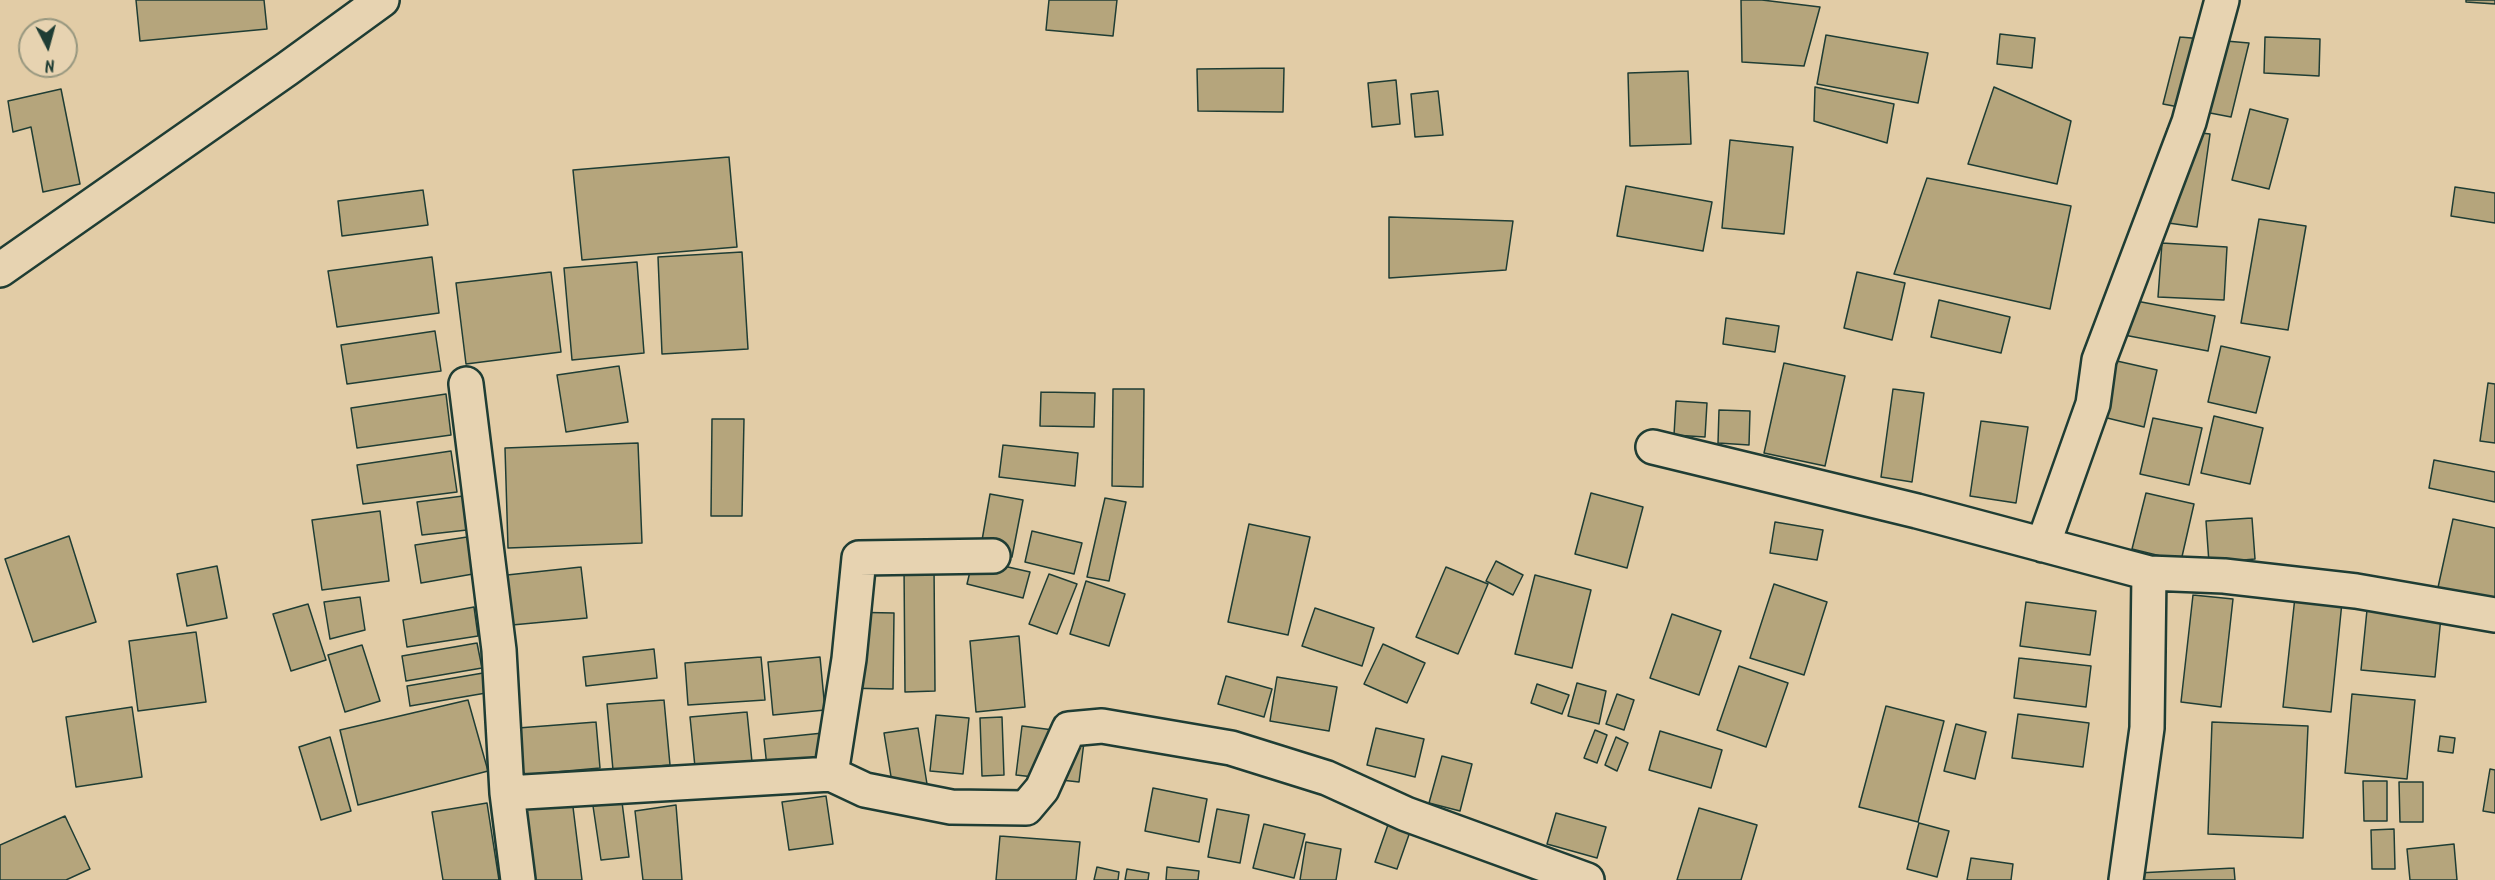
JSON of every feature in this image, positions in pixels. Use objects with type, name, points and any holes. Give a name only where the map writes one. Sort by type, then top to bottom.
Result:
[{"type":"street","points":[[0,270],[382,0]]},
{"type":"street","points":[[2043,545],[2093,405],[2099,360],[2189,122],[2222,0]]},
{"type":"street","points":[[466,384],[499,650],[507,793],[518,880]]},
{"type":"street","points":[[1653,447],[1917,511],[2149,573],[2224,576],[2345,590],[2495,615]]},
{"type":"street","points":[[831,774],[849,659],[859,558],[993,556]]},
{"type":"street","points":[[2126,880],[2147,728],[2149,573]]},
{"type":"street","points":[[507,793],[831,774],[865,790],[951,807],[1026,808],[1042,789],[1069,729],[1102,726],[1231,748],[1327,778],[1406,814],[1587,880]]},
{"type":"building","points":[[136,0],[264,0],[267,29],[140,41]]},
{"type":"building","points":[[1049,0],[1117,0],[1113,36],[1046,30]]},
{"type":"building","points":[[1741,0],[1762,0],[1820,7],[1804,66],[1742,62]]},
{"type":"building","points":[[2466,0],[2495,0],[2495,4],[2466,2]]},
{"type":"building","points":[[2000,34],[2035,38],[2032,68],[1997,64]]},
{"type":"building","points":[[1826,35],[1928,53],[1918,103],[1817,84]]},
{"type":"building","points":[[2180,37],[2249,43],[2231,117],[2163,104]]},
{"type":"building","points":[[2265,37],[2320,39],[2319,76],[2264,73]]},
{"type":"building","points":[[1284,68],[1283,112],[1198,111],[1197,69]]},
{"type":"building","points":[[1688,71],[1691,144],[1630,146],[1628,73]]},
{"type":"building","points":[[1396,80],[1400,124],[1372,127],[1368,83]]},
{"type":"building","points":[[1815,87],[1894,104],[1887,143],[1814,121]]},
{"type":"building","points":[[1994,87],[2071,121],[2057,184],[1968,164]]},
{"type":"building","points":[[61,89],[80,184],[43,192],[31,127],[13,132],[8,101]]},
{"type":"building","points":[[1438,91],[1443,135],[1415,137],[1411,94]]},
{"type":"building","points":[[2250,109],[2288,119],[2269,189],[2232,180]]},
{"type":"building","points":[[2167,129],[2210,134],[2197,227],[2154,221]]},
{"type":"building","points":[[1730,140],[1793,147],[1784,234],[1722,228]]},
{"type":"building","points":[[729,157],[737,247],[582,260],[573,170]]},
{"type":"building","points":[[1927,178],[2071,206],[2050,309],[1894,274]]},
{"type":"building","points":[[1626,186],[1712,202],[1703,251],[1617,236]]},
{"type":"building","points":[[2455,187],[2495,193],[2495,223],[2451,216]]},
{"type":"building","points":[[423,190],[428,225],[342,236],[338,201]]},
{"type":"building","points":[[1389,217],[1513,221],[1506,270],[1389,278]]},
{"type":"building","points":[[2259,219],[2306,226],[2288,330],[2241,323]]},
{"type":"building","points":[[2162,243],[2227,247],[2224,300],[2158,297]]},
{"type":"building","points":[[742,252],[748,349],[662,354],[658,257]]},
{"type":"building","points":[[432,257],[439,313],[337,327],[328,271]]},
{"type":"building","points":[[637,262],[644,353],[572,360],[564,268]]},
{"type":"building","points":[[551,272],[561,352],[466,364],[456,283]]},
{"type":"building","points":[[1857,272],[1905,283],[1892,340],[1844,328]]},
{"type":"building","points":[[1939,300],[2010,317],[2001,353],[1931,337]]},
{"type":"building","points":[[2131,300],[2215,316],[2208,351],[2124,335]]},
{"type":"building","points":[[1726,318],[1779,326],[1775,352],[1723,344]]},
{"type":"building","points":[[435,331],[441,371],[347,384],[341,345]]},
{"type":"building","points":[[2221,346],[2270,357],[2256,413],[2208,402]]},
{"type":"building","points":[[2108,359],[2157,370],[2144,427],[2095,415]]},
{"type":"building","points":[[1784,363],[1845,376],[1825,466],[1764,453]]},
{"type":"building","points":[[619,366],[628,422],[566,432],[557,375]]},
{"type":"building","points":[[2488,383],[2495,384],[2495,443],[2480,441]]},
{"type":"building","points":[[1113,389],[1144,389],[1143,487],[1112,486]]},
{"type":"building","points":[[1893,389],[1924,393],[1912,482],[1881,477]]},
{"type":"building","points":[[1041,392],[1095,393],[1094,427],[1040,426]]},
{"type":"building","points":[[446,394],[451,435],[357,448],[351,408]]},
{"type":"building","points":[[1676,401],[1707,403],[1705,437],[1674,435]]},
{"type":"building","points":[[1719,410],[1750,411],[1749,445],[1718,443]]},
{"type":"building","points":[[2214,416],[2263,428],[2250,484],[2201,473]]},
{"type":"building","points":[[2153,418],[2202,428],[2189,485],[2140,474]]},
{"type":"building","points":[[712,419],[744,419],[742,516],[711,516]]},
{"type":"building","points":[[1981,421],[2028,427],[2016,503],[1970,496]]},
{"type":"building","points":[[638,443],[642,543],[508,548],[505,448]]},
{"type":"building","points":[[1003,445],[1078,453],[1075,486],[999,477]]},
{"type":"building","points":[[451,451],[457,492],[363,504],[357,465]]},
{"type":"building","points":[[2434,460],[2495,472],[2495,502],[2429,488]]},
{"type":"building","points":[[1591,493],[1643,507],[1627,568],[1575,554]]},
{"type":"building","points":[[2146,493],[2194,504],[2181,561],[2132,549]]},
{"type":"building","points":[[990,494],[1023,500],[1012,557],[980,552]]},
{"type":"building","points":[[463,496],[467,530],[422,535],[417,502]]},
{"type":"building","points":[[1105,498],[1126,502],[1109,581],[1087,577]]},
{"type":"building","points":[[380,511],[389,581],[322,590],[312,520]]},
{"type":"building","points":[[2252,518],[2255,559],[2209,563],[2206,521]]},
{"type":"building","points":[[2453,519],[2495,528],[2495,604],[2437,592]]},
{"type":"building","points":[[1775,522],[1823,530],[1817,560],[1770,553]]},
{"type":"building","points":[[1249,524],[1310,537],[1288,635],[1228,622]]},
{"type":"building","points":[[1032,531],[1082,543],[1074,574],[1025,562]]},
{"type":"building","points":[[69,536],[96,622],[33,642],[5,559]]},
{"type":"building","points":[[467,537],[473,574],[421,583],[415,545]]},
{"type":"building","points":[[973,559],[1030,572],[1023,598],[967,584]]},
{"type":"building","points":[[1496,561],[1523,575],[1513,595],[1486,581]]},
{"type":"building","points":[[904,565],[934,565],[935,691],[905,692]]},
{"type":"building","points":[[217,566],[227,618],[187,626],[177,574]]},
{"type":"building","points":[[581,567],[587,618],[512,625],[507,575]]},
{"type":"building","points":[[1446,567],[1488,584],[1458,654],[1416,637]]},
{"type":"building","points":[[1049,574],[1077,584],[1057,634],[1029,624]]},
{"type":"building","points":[[1535,575],[1591,590],[1572,668],[1515,654]]},
{"type":"building","points":[[1086,581],[1125,594],[1109,646],[1070,634]]},
{"type":"building","points":[[1774,584],[1827,602],[1804,675],[1750,658]]},
{"type":"building","points":[[2193,595],[2233,599],[2221,707],[2181,702]]},
{"type":"building","points":[[360,597],[365,630],[330,639],[324,602]]},
{"type":"building","points":[[2295,597],[2342,602],[2331,712],[2283,707]]},
{"type":"building","points":[[2026,602],[2096,611],[2090,655],[2020,646]]},
{"type":"building","points":[[308,604],[326,660],[291,671],[273,614]]},
{"type":"building","points":[[474,607],[478,636],[407,647],[403,620]]},
{"type":"building","points":[[1315,608],[1374,628],[1362,666],[1302,646]]},
{"type":"building","points":[[2367,610],[2441,617],[2435,677],[2361,670]]},
{"type":"building","points":[[843,612],[894,613],[893,689],[842,688]]},
{"type":"building","points":[[1672,614],[1721,631],[1699,695],[1650,678]]},
{"type":"building","points":[[196,632],[206,702],[138,711],[129,641]]},
{"type":"building","points":[[1019,636],[1025,707],[976,712],[970,641]]},
{"type":"building","points":[[477,643],[482,668],[406,681],[402,656]]},
{"type":"building","points":[[1383,644],[1425,663],[1407,703],[1364,684]]},
{"type":"building","points":[[362,645],[380,701],[345,712],[328,655]]},
{"type":"building","points":[[654,649],[657,678],[586,686],[583,657]]},
{"type":"building","points":[[761,657],[765,700],[688,705],[685,663]]},
{"type":"building","points":[[820,657],[825,710],[773,715],[768,662]]},
{"type":"building","points":[[2019,658],[2091,666],[2086,707],[2014,698]]},
{"type":"building","points":[[1739,666],[1788,683],[1766,747],[1717,730]]},
{"type":"building","points":[[483,673],[486,693],[410,706],[407,686]]},
{"type":"building","points":[[1226,676],[1272,689],[1264,717],[1218,704]]},
{"type":"building","points":[[1277,677],[1337,687],[1329,731],[1270,721]]},
{"type":"building","points":[[1577,683],[1606,691],[1599,724],[1568,716]]},
{"type":"building","points":[[1537,684],[1569,695],[1562,714],[1531,703]]},
{"type":"building","points":[[1617,694],[1634,700],[1624,730],[1606,724]]},
{"type":"building","points":[[2352,694],[2415,700],[2407,779],[2345,773]]},
{"type":"building","points":[[468,700],[488,771],[358,805],[340,730]]},
{"type":"building","points":[[664,700],[670,765],[613,770],[607,704]]},
{"type":"building","points":[[1886,706],[1944,721],[1918,822],[1859,807]]},
{"type":"building","points":[[132,707],[142,777],[76,787],[66,717]]},
{"type":"building","points":[[747,712],[752,762],[695,767],[690,717]]},
{"type":"building","points":[[2018,714],[2089,723],[2083,767],[2012,758]]},
{"type":"building","points":[[936,715],[969,718],[963,774],[930,771]]},
{"type":"building","points":[[1002,717],[1004,775],[982,776],[980,718]]},
{"type":"building","points":[[596,722],[600,768],[522,775],[518,728]]},
{"type":"building","points":[[2212,722],[2308,726],[2303,838],[2208,834]]},
{"type":"building","points":[[1956,724],[1986,732],[1975,779],[1944,771]]},
{"type":"building","points":[[1022,726],[1085,734],[1079,782],[1016,775]]},
{"type":"building","points":[[918,728],[927,784],[893,789],[884,733]]},
{"type":"building","points":[[1376,728],[1424,739],[1415,777],[1367,765]]},
{"type":"building","points":[[1595,730],[1607,735],[1597,763],[1584,758]]},
{"type":"building","points":[[1660,731],[1722,750],[1711,788],[1649,770]]},
{"type":"building","points":[[823,733],[826,761],[767,767],[764,739]]},
{"type":"building","points":[[2440,736],[2455,738],[2453,753],[2438,751]]},
{"type":"building","points":[[330,737],[351,811],[321,820],[299,747]]},
{"type":"building","points":[[1616,737],[1628,743],[1617,771],[1605,765]]},
{"type":"building","points":[[1442,756],[1472,764],[1460,811],[1429,803]]},
{"type":"building","points":[[2490,769],[2495,770],[2495,813],[2483,811]]},
{"type":"building","points":[[2363,781],[2387,781],[2387,821],[2364,821]]},
{"type":"building","points":[[2399,782],[2423,782],[2423,822],[2400,822]]},
{"type":"building","points":[[1153,788],[1207,799],[1199,842],[1145,831]]},
{"type":"building","points":[[826,796],[833,844],[789,850],[782,802]]},
{"type":"building","points":[[572,799],[582,880],[525,880],[516,802]]},
{"type":"building","points":[[622,802],[629,857],[601,860],[593,806]]},
{"type":"building","points":[[487,803],[499,880],[443,880],[432,812]]},
{"type":"building","points":[[676,805],[682,880],[643,880],[635,811]]},
{"type":"building","points":[[1699,808],[1757,825],[1741,880],[1677,880]]},
{"type":"building","points":[[1217,809],[1249,815],[1240,863],[1208,857]]},
{"type":"building","points":[[1556,813],[1606,827],[1597,858],[1547,844]]},
{"type":"building","points":[[65,816],[90,869],[66,880],[0,880],[0,845]]},
{"type":"building","points":[[1390,819],[1412,826],[1397,869],[1375,862]]},
{"type":"building","points":[[1919,823],[1949,831],[1937,877],[1907,869]]},
{"type":"building","points":[[1264,824],[1305,834],[1294,878],[1253,868]]},
{"type":"building","points":[[2394,829],[2395,869],[2372,869],[2371,830]]},
{"type":"building","points":[[1000,836],[1080,842],[1076,880],[996,880]]},
{"type":"building","points":[[1306,842],[1341,849],[1336,880],[1300,880]]},
{"type":"building","points":[[2454,844],[2457,880],[2410,880],[2407,849]]},
{"type":"building","points":[[1971,858],[2013,864],[2011,880],[1967,880]]},
{"type":"building","points":[[1097,867],[1119,872],[1118,880],[1094,880]]},
{"type":"building","points":[[1167,867],[1199,871],[1198,880],[1166,880]]},
{"type":"building","points":[[2234,868],[2235,880],[2139,880],[2138,873]]},
{"type":"building","points":[[1127,869],[1149,873],[1148,880],[1125,880]]}]
